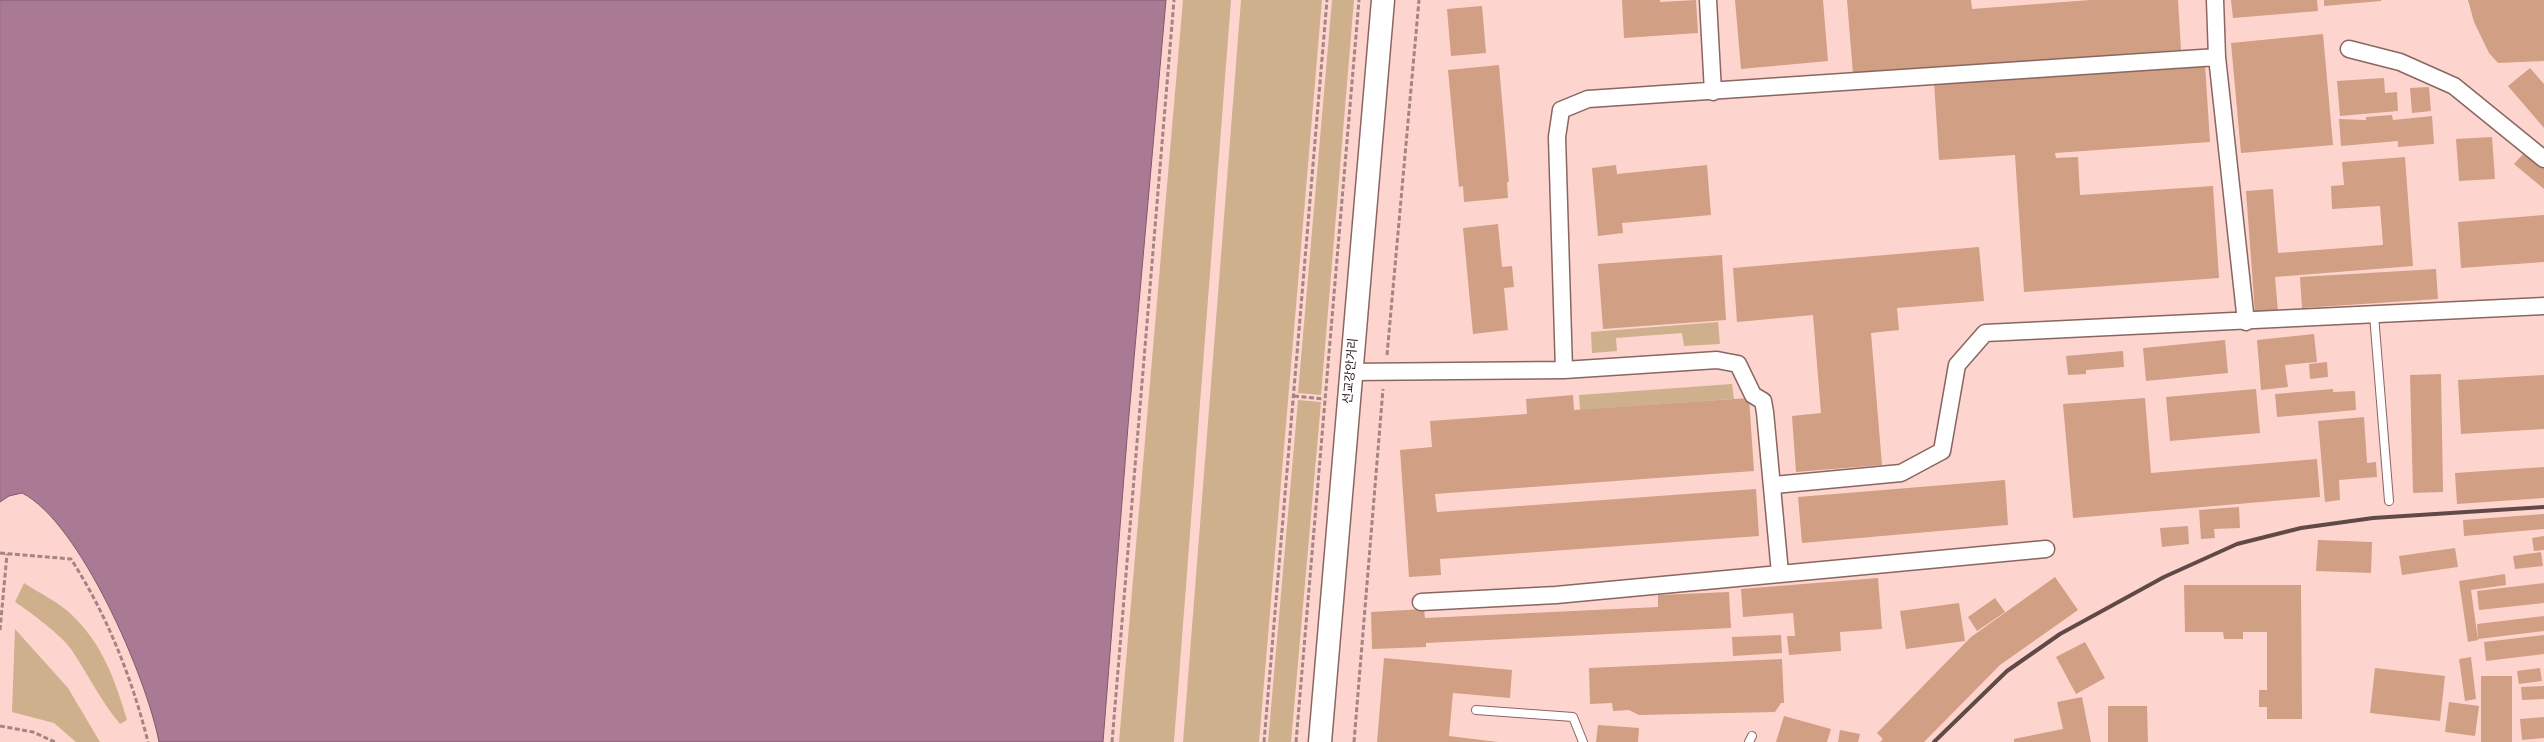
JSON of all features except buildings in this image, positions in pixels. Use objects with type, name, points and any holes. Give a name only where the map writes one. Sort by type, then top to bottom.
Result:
[{"type":"main road","name":"선교강안거리","points":[[1320,742],[1383,0]]},
{"type":"street","points":[[1708,0],[1713,92]]},
{"type":"street","points":[[2215,0],[2217,57],[2246,322]]},
{"type":"street","points":[[2349,49],[2400,62],[2454,86],[2544,159]]},
{"type":"street","points":[[1564,370],[1557,137],[1561,110],[1588,99],[2217,57]]},
{"type":"street","points":[[1774,485],[1901,472],[1942,451],[1957,365],[1985,332],[2246,322],[2544,306]]},
{"type":"street","points":[[1351,372],[1564,370],[1717,360],[1738,364],[1753,395],[1763,401],[1774,485],[1780,573]]},
{"type":"street","points":[[1421,602],[1556,595],[2046,549]]},
{"type":"lane","points":[[2374,315],[2389,501]]},
{"type":"lane","points":[[1476,710],[1573,717],[1583,742]]},
{"type":"path","points":[[1112,742],[1174,0]]},
{"type":"path","points":[[1264,742],[1328,0]]},
{"type":"path","points":[[1296,742],[1359,0]]},
{"type":"path","points":[[1294,396],[1324,399]]},
{"type":"path","points":[[0,553],[71,559],[92,592],[135,692],[148,742]]},
{"type":"path","points":[[0,630],[7,554]]},
{"type":"path","points":[[0,726],[33,732],[55,742]]},
{"type":"shaded area","points":[[0,0],[1166,0],[1128,426],[1103,742],[159,742],[141,680],[126,643],[108,604],[88,568],[66,535],[44,509],[22,493],[9,496],[0,502]]},
{"type":"shaded area","points":[[1183,0],[1231,0],[1174,742],[1119,742]]},
{"type":"shaded area","points":[[1241,0],[1322,0],[1259,742],[1183,742]]},
{"type":"shaded area","points":[[1332,0],[1354,0],[1321,395],[1298,393]]},
{"type":"shaded area","points":[[1718,322],[1720,344],[1684,346],[1682,333],[1616,338],[1617,351],[1592,353],[1591,332]]},
{"type":"shaded area","points":[[1732,384],[1734,399],[1580,410],[1579,395]]},
{"type":"shaded area","points":[[1298,400],[1321,402],[1291,742],[1268,742]]},
{"type":"shaded area","points":[[24,583],[67,610],[83,626],[107,664],[127,720],[120,724],[106,706],[66,643],[45,624],[15,602]]},
{"type":"shaded area","points":[[15,629],[68,688],[100,742],[76,742],[54,723],[12,712]]},
{"type":"railway","points":[[1934,742],[2007,671],[2060,634],[2164,577],[2237,544],[2301,528],[2373,518],[2544,507]]}]
